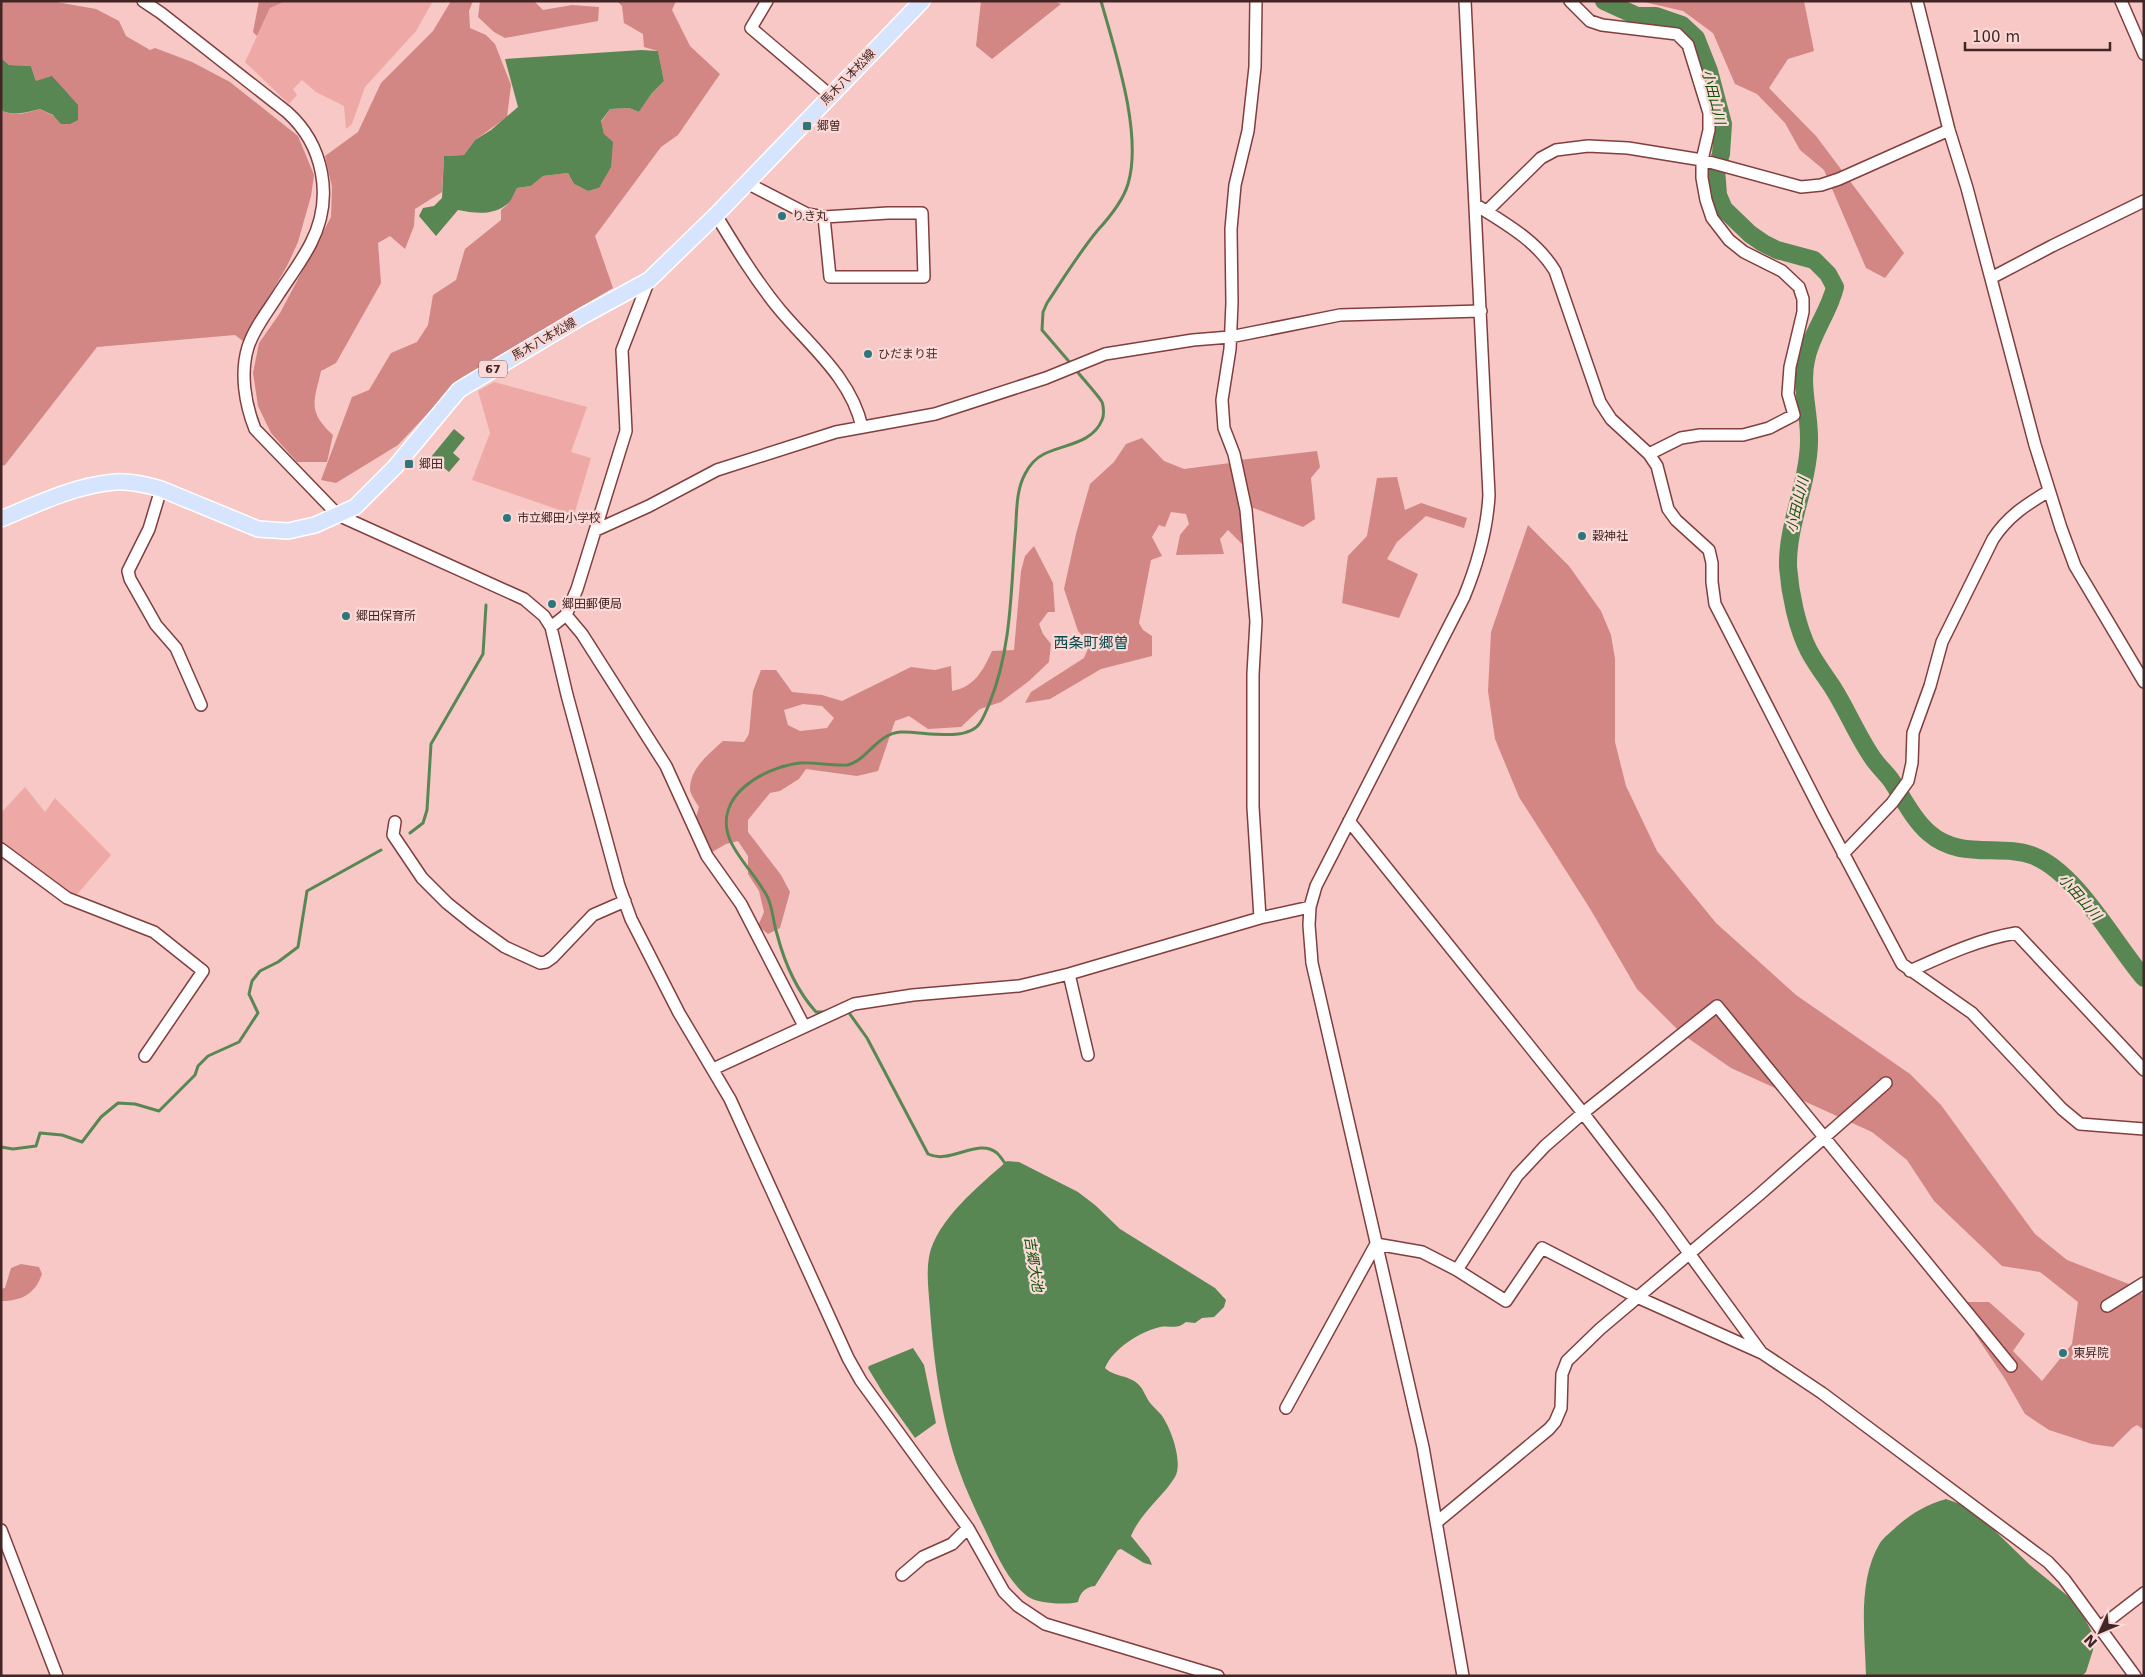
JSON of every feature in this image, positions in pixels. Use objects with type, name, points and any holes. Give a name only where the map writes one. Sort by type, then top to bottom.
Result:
[{"type":"main road","name":"馬木八本松線","points":[[1,519],[66,493],[116,482],[149,485],[258,529],[288,531],[315,526],[355,507],[395,466],[459,390],[583,316],[649,280],[716,215],[922,1]]},
{"type":"street","points":[[143,1],[287,112],[307,134],[319,160],[323,176],[323,195],[312,242],[256,328],[247,349],[244,372],[249,414],[256,428],[338,515],[524,599],[544,616],[551,627],[567,696],[619,886],[631,919],[659,976],[713,1069],[750,1140],[848,1358],[861,1381],[968,1528],[1004,1592],[1030,1616],[1045,1624],[1218,1676]]},
{"type":"street","points":[[767,1],[751,28],[830,95]]},
{"type":"street","points":[[1256,1],[1255,67],[1248,131],[1235,185],[1231,229],[1232,303],[1222,400],[1224,428],[1234,454],[1246,510],[1256,621],[1253,674],[1252,807],[1260,918]]},
{"type":"street","points":[[1464,1676],[1423,1447],[1312,963],[1309,926],[1310,907],[1316,886],[1464,596],[1478,563],[1487,521],[1489,495],[1465,1]]},
{"type":"street","points":[[1570,1],[1590,21],[1677,34],[1688,45],[1708,113],[1710,130],[1702,160],[1702,178],[1712,218],[1729,240],[1744,252],[1782,271],[1799,287],[1804,299],[1803,312],[1790,367],[1788,394],[1794,414],[1769,428],[1743,435],[1700,435],[1681,438],[1649,454]]},
{"type":"street","points":[[1917,1],[1949,130],[2049,491],[2076,566],[2144,682]]},
{"type":"street","points":[[2121,1],[2144,54]]},
{"type":"street","points":[[1486,211],[1541,158],[1556,150],[1588,146],[1628,148],[1702,160],[1801,188],[1821,185],[1839,179],[1949,130]]},
{"type":"street","points":[[747,183],[807,214],[824,216],[922,213],[924,278],[830,277],[824,216]]},
{"type":"street","points":[[1991,278],[2144,201]]},
{"type":"street","points":[[1476,205],[1531,242],[1556,271],[1600,402],[1611,419],[1649,454],[1657,466],[1668,509],[1691,535],[1709,550],[1712,563],[1715,604],[1843,854],[1902,964],[1972,1013],[2062,1109],[2080,1124],[2144,1129]]},
{"type":"street","points":[[716,215],[744,261],[780,310],[828,361],[858,410],[862,427]]},
{"type":"street","points":[[551,627],[566,615],[577,589],[626,431],[622,350],[649,280]]},
{"type":"street","points":[[596,530],[649,506],[717,470],[836,432],[935,414],[1115,352],[1193,340],[1230,337],[1340,315],[1481,312]]},
{"type":"street","points":[[161,489],[148,529],[128,571],[130,579],[156,625],[176,648],[201,704]]},
{"type":"street","points":[[1843,854],[1892,803],[1908,781],[1912,763],[1913,732],[1930,686],[1942,642],[1993,539],[2001,526],[2018,510],[2049,491]]},
{"type":"street","points":[[566,615],[582,634],[666,766],[707,856],[741,904],[804,1026]]},
{"type":"street","points":[[1349,821],[1583,1113],[1762,1353]]},
{"type":"street","points":[[395,822],[393,835],[399,846],[422,878],[441,897],[473,924],[505,947],[540,963],[546,962],[553,957],[592,915],[625,901]]},
{"type":"street","points":[[1,849],[66,898],[154,932],[203,970],[145,1056]]},
{"type":"street","points":[[713,1069],[854,1004],[913,995],[1019,986],[1069,974],[1260,918],[1310,907]]},
{"type":"street","points":[[1910,971],[1942,956],[2016,933],[2144,1070]]},
{"type":"street","points":[[1069,974],[1088,1055]]},
{"type":"street","points":[[1457,1270],[1517,1176],[1545,1146],[1583,1113],[1717,1006],[2011,1366]]},
{"type":"street","points":[[1437,1522],[1555,1422],[1561,1408],[1562,1374],[1567,1361],[1600,1329],[1824,1139],[1886,1083]]},
{"type":"street","points":[[1376,1244],[1422,1252],[1457,1270],[1506,1301],[1542,1248],[1637,1297],[1762,1353],[1822,1393],[2048,1562],[2064,1579],[2136,1676]]},
{"type":"street","points":[[1286,1408],[1376,1244]]},
{"type":"street","points":[[2107,1306],[2144,1283]]},
{"type":"street","points":[[902,1575],[923,1557],[952,1544],[968,1528]]},
{"type":"street","points":[[1,1530],[57,1676]]},
{"type":"street","points":[[2100,1627],[2144,1592]]},
{"type":"shaded area","points":[[1,1],[51,1],[96,9],[119,21],[126,36],[150,50],[155,48],[192,62],[230,82],[298,136],[314,175],[311,196],[298,242],[287,266],[243,341],[235,335],[97,347],[5,465],[1,466],[1,110],[16,114],[40,109],[70,124],[36,81],[31,66],[9,65],[1,58]]},
{"type":"shaded area","points":[[259,1],[286,1],[270,8],[257,36],[253,32]]},
{"type":"shaded area","points":[[286,1],[433,1],[416,31],[365,87],[352,124],[346,129],[344,106],[316,92],[302,80],[293,89],[297,95],[289,104],[245,62],[270,8]]},
{"type":"shaded area","points":[[451,1],[473,1],[469,11],[470,28],[486,35],[495,44],[511,85],[507,117],[475,140],[464,155],[444,156],[442,192],[415,209],[414,226],[405,249],[390,236],[378,243],[381,283],[336,363],[321,371],[316,391],[316,412],[319,419],[333,435],[327,462],[297,462],[271,433],[258,406],[253,373],[259,343],[280,313],[331,217],[332,187],[325,156],[358,132],[381,83],[433,31]]},
{"type":"shaded area","points":[[480,1],[534,1],[543,10],[572,5],[599,7],[598,21],[505,38],[494,32],[478,17]]},
{"type":"shaded area","points":[[617,1],[676,1],[672,10],[690,46],[720,74],[678,135],[661,147],[595,236],[613,288],[461,378],[398,445],[336,483],[321,480],[352,397],[369,390],[391,353],[417,342],[428,325],[433,295],[456,280],[465,249],[501,220],[501,210],[507,205],[517,188],[531,186],[543,176],[568,173],[574,184],[588,191],[599,188],[604,134],[601,122],[610,109],[629,108],[639,112],[652,93],[664,81],[658,51],[644,47],[643,34],[624,23],[622,6]]},
{"type":"shaded area","points":[[981,1],[1054,1],[1061,4],[992,59],[976,46]]},
{"type":"shaded area","points":[[1640,1],[1804,1],[1814,51],[1788,59],[1769,88],[1816,136],[1904,253],[1885,278],[1866,268],[1824,170],[1800,150],[1785,123],[1757,94],[1735,84],[1713,33],[1683,11]]},
{"type":"shaded area","points":[[494,382],[587,407],[571,452],[591,458],[574,515],[472,480],[490,433],[478,391]]},
{"type":"shaded area","points":[[1142,438],[1164,461],[1184,469],[1230,463],[1241,512],[1242,544],[1228,530],[1220,539],[1224,554],[1176,555],[1180,535],[1189,524],[1186,514],[1171,512],[1165,527],[1159,525],[1152,537],[1162,556],[1151,560],[1139,623],[1143,630],[1152,636],[1152,656],[1101,669],[1050,699],[1025,703],[1031,692],[1084,658],[1090,644],[1078,631],[1064,589],[1076,534],[1090,484],[1114,462],[1126,444]]},
{"type":"shaded area","points":[[1317,451],[1320,467],[1311,478],[1315,519],[1303,527],[1251,507],[1239,460]]},
{"type":"shaded area","points":[[1397,477],[1405,510],[1421,503],[1467,518],[1464,528],[1426,516],[1397,542],[1387,559],[1418,574],[1399,618],[1342,603],[1348,556],[1367,536],[1377,478]]},
{"type":"shaded area","points":[[1528,525],[1569,566],[1601,611],[1611,635],[1615,659],[1615,742],[1626,786],[1657,851],[1716,923],[1796,995],[1910,1074],[1941,1105],[2035,1234],[2067,1260],[2134,1286],[2144,1296],[2144,1430],[2137,1425],[2113,1447],[2092,1444],[2049,1430],[2025,1414],[2005,1379],[1975,1334],[1968,1302],[1989,1302],[2025,1334],[2013,1351],[2042,1381],[2072,1344],[2078,1302],[2040,1272],[2002,1266],[1934,1201],[1907,1160],[1872,1132],[1731,1068],[1682,1034],[1637,989],[1589,907],[1519,797],[1495,739],[1488,691],[1491,632]]},
{"type":"shaded area","points":[[1034,546],[1053,583],[1055,612],[1048,612],[1039,624],[1043,634],[1051,644],[1049,662],[1029,681],[1001,702],[980,709],[961,727],[928,729],[909,716],[895,721],[878,771],[857,776],[806,769],[799,779],[780,791],[770,793],[748,820],[748,832],[781,875],[790,892],[780,928],[768,934],[758,926],[764,912],[759,891],[748,874],[748,856],[738,841],[726,844],[712,852],[695,821],[699,807],[690,789],[693,774],[712,751],[723,741],[744,742],[749,734],[753,691],[761,670],[776,670],[792,692],[822,695],[842,701],[911,667],[935,670],[951,666],[952,691],[967,686],[977,677],[992,651],[1014,650],[1021,571],[1025,556]],"holes":[[[803,704],[822,706],[834,718],[827,728],[800,731],[788,725],[784,710]]]},
{"type":"shaded area","points":[[25,787],[45,812],[55,798],[111,855],[74,898],[1,845],[1,813]]},
{"type":"shaded area","points":[[21,1264],[39,1267],[42,1274],[36,1287],[21,1298],[1,1301],[1,1289],[5,1288],[11,1268]]},
{"type":"water","points":[[641,50],[658,51],[664,81],[652,93],[639,112],[629,108],[610,109],[601,121],[604,134],[613,142],[611,167],[599,188],[588,191],[574,184],[568,173],[543,176],[531,186],[517,188],[508,204],[495,211],[477,213],[458,210],[436,236],[419,216],[423,208],[434,206],[442,198],[444,156],[464,155],[475,140],[491,130],[518,107],[505,59]]},
{"type":"water","points":[[1,58],[9,65],[31,66],[36,81],[52,76],[78,105],[78,120],[70,124],[61,124],[53,115],[40,109],[16,114],[1,110]]},
{"type":"water","points":[[454,429],[465,438],[453,453],[460,459],[449,472],[431,457]]},
{"type":"water","name":"吉郷大池","points":[[1007,1161],[1019,1162],[1078,1192],[1120,1229],[1215,1288],[1226,1300],[1224,1307],[1214,1317],[1202,1318],[1195,1323],[1186,1322],[1177,1327],[1160,1327],[1144,1332],[1120,1348],[1105,1368],[1135,1382],[1141,1387],[1151,1404],[1163,1417],[1176,1448],[1178,1464],[1175,1477],[1170,1485],[1146,1512],[1131,1536],[1149,1558],[1152,1565],[1144,1563],[1121,1549],[1118,1550],[1095,1586],[1086,1589],[1078,1602],[1073,1603],[1059,1604],[1032,1599],[1015,1584],[1004,1568],[995,1552],[959,1470],[947,1431],[936,1370],[928,1277],[928,1263],[933,1243],[940,1230],[960,1204]]},
{"type":"water","points":[[913,1348],[924,1365],[936,1423],[915,1438],[868,1368]]},
{"type":"water","points":[[1946,1499],[1963,1505],[1993,1529],[2030,1565],[2069,1597],[2085,1619],[2094,1636],[2093,1650],[2086,1672],[2082,1676],[1866,1676],[1865,1591],[1873,1558],[1880,1543],[1902,1522],[1926,1507]]},
{"type":"waterway","points":[[1072,365],[1042,330],[1043,312],[1077,257],[1119,203],[1126,190],[1132,164],[1130,117],[1120,68],[1101,1]]},
{"type":"waterway","name":"小田山川","points":[[1604,1],[1637,16],[1656,16],[1682,25],[1696,38],[1709,71],[1723,124],[1721,154],[1716,169],[1718,195],[1724,209],[1750,234],[1763,243],[1777,250],[1814,260],[1828,274],[1835,287],[1829,306],[1808,350],[1804,370],[1809,432],[1808,458],[1789,551],[1788,567],[1792,599],[1801,632],[1809,651],[1838,696],[1872,757],[1891,780],[1913,815],[1929,833],[1954,847],[2021,852],[2034,856],[2050,865],[2080,893],[2144,978]]},
{"type":"waterway","points":[[825,1012],[816,1012],[809,1004],[787,965],[768,898],[730,840],[726,824],[728,810],[735,797],[745,786],[771,771],[800,763],[847,765],[860,759],[878,742],[893,734],[901,732],[944,735],[965,733],[974,729],[980,723],[997,682],[1006,641],[1011,600],[1017,505],[1022,481],[1033,462],[1038,458],[1085,439],[1092,434],[1103,418],[1102,402],[1076,370]]},
{"type":"waterway","points":[[410,833],[423,823],[427,810],[431,744],[483,654],[486,605]]},
{"type":"waterway","points":[[1,1147],[13,1149],[36,1146],[40,1133],[62,1135],[82,1142],[101,1117],[118,1103],[135,1104],[159,1111],[195,1075],[198,1066],[208,1056],[239,1042],[258,1013],[249,994],[252,981],[260,971],[278,962],[298,947],[307,891],[381,850]]},
{"type":"waterway","points":[[847,1010],[867,1038],[928,1154],[945,1156],[973,1149],[989,1149],[997,1153],[1007,1166]]},
{"type":"place","name":"郷曽","points":[[807,126]]},
{"type":"place","name":"りき丸","points":[[782,216]]},
{"type":"place","name":"ひだまり荘","points":[[868,354]]},
{"type":"place","name":"郷田","points":[[409,464]]},
{"type":"place","name":"市立郷田小学校","points":[[507,518]]},
{"type":"place","name":"穀神社","points":[[1582,536]]},
{"type":"place","name":"郷田郵便局","points":[[552,604]]},
{"type":"place","name":"郷田保育所","points":[[346,616]]},
{"type":"place","name":"東昇院","points":[[2063,1353]]},
{"type":"district","name":"西条町郷曽","points":[[1091,643]]}]
